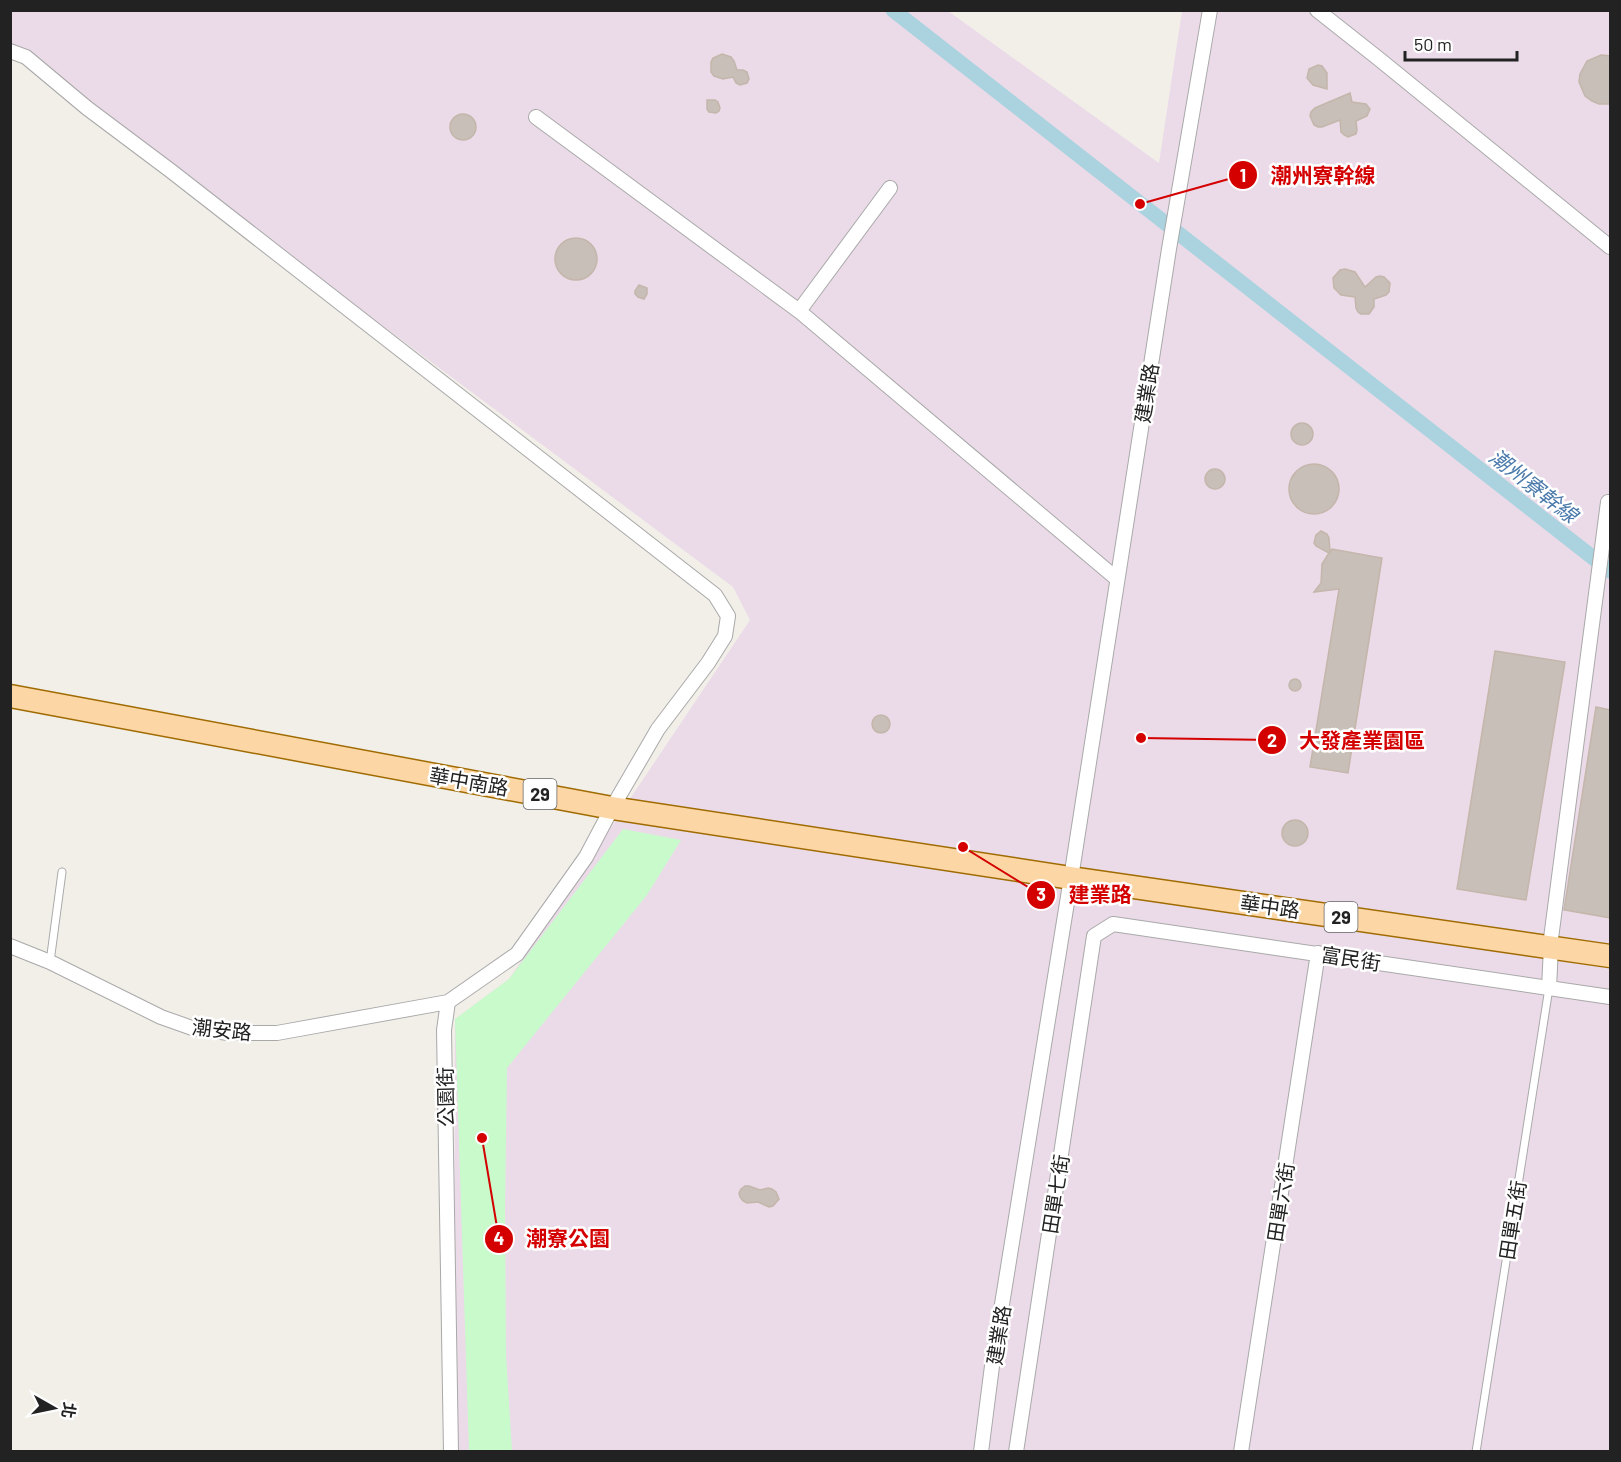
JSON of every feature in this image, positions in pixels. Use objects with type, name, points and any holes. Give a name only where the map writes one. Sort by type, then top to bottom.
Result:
[{"type":"main road","name":"華中南路","points":[[10,696],[612,808],[1071,878]]},
{"type":"main road","name":"華中路","points":[[1071,878],[1611,956]]},
{"type":"street","name":"建業路","points":[[981,1452],[996,1342],[1169,249],[1210,10]]},
{"type":"street","points":[[1317,10],[1611,247]]},
{"type":"street","points":[[10,51],[26,57],[87,108],[715,595],[728,615],[725,636],[708,663],[658,729],[586,857],[517,954],[448,1002]]},
{"type":"street","points":[[536,117],[799,311],[1117,579]]},
{"type":"street","points":[[799,311],[890,188]]},
{"type":"street","points":[[1549,988],[1550,946],[1608,502],[1611,504]]},
{"type":"street","name":"富民街","points":[[1094,936],[1113,924],[1611,997]]},
{"type":"street","name":"田單七街","points":[[1016,1452],[1094,936]]},
{"type":"street","name":"潮安路","points":[[10,946],[50,962],[161,1017],[192,1028],[228,1033],[277,1033],[448,1002]]},
{"type":"street","name":"田單六街","points":[[1241,1452],[1318,953]]},
{"type":"street","name":"公園街","points":[[448,1002],[444,1030],[451,1452]]},
{"type":"lane","points":[[50,962],[62,872]]},
{"type":"lane","name":"田單五街","points":[[1476,1452],[1549,988]]},
{"type":"shaded area","points":[[11,10],[948,11],[1159,163],[1182,11],[1610,11],[1610,1451],[454,1451],[455,1019],[509,979],[750,620],[733,587],[11,50]]},
{"type":"green space","points":[[623,829],[681,840],[647,895],[507,1068],[506,1356],[512,1451],[469,1451],[455,1019],[509,979]]},
{"type":"building","points":[[722,54],[731,57],[737,70],[747,72],[749,79],[747,83],[740,85],[733,77],[723,79],[714,76],[711,72],[711,62],[713,58]]},
{"type":"building","points":[[1601,55],[1611,56],[1611,104],[1599,104],[1592,101],[1585,96],[1579,82],[1580,74],[1587,61]]},
{"type":"building","points":[[1318,65],[1322,66],[1327,73],[1327,89],[1313,85],[1307,78],[1309,69]]},
{"type":"building","points":[[1350,93],[1352,102],[1366,104],[1370,109],[1367,116],[1356,121],[1356,134],[1348,137],[1344,135],[1341,132],[1340,120],[1322,127],[1314,125],[1310,116],[1315,108]]},
{"type":"building","points":[[707,100],[718,102],[719,111],[709,112]]},
{"type":"building","points":[[463,114],[472,118],[476,127],[472,136],[463,140],[454,136],[450,127],[454,118]]},
{"type":"building","points":[[576,238],[584,239],[591,244],[596,251],[596,267],[591,274],[584,279],[576,280],[568,279],[561,274],[556,267],[555,259],[556,251],[561,244],[568,239]]},
{"type":"building","points":[[1340,270],[1355,272],[1365,287],[1380,276],[1390,283],[1389,292],[1386,295],[1374,299],[1374,307],[1369,314],[1358,312],[1355,297],[1341,295],[1334,288],[1333,278]]},
{"type":"building","points":[[639,285],[647,288],[644,299],[635,294]]},
{"type":"building","points":[[1302,423],[1312,430],[1313,434],[1306,444],[1302,445],[1292,438],[1291,434],[1298,424]]},
{"type":"building","points":[[1309,464],[1319,464],[1332,471],[1339,484],[1339,494],[1332,507],[1319,514],[1309,514],[1300,510],[1293,503],[1289,494],[1289,484],[1293,475],[1300,468]]},
{"type":"building","points":[[1215,469],[1222,472],[1225,479],[1222,486],[1215,489],[1208,486],[1205,479],[1208,472]]},
{"type":"building","points":[[1321,531],[1329,538],[1330,552],[1332,549],[1382,558],[1348,773],[1310,767],[1339,589],[1314,592],[1321,583],[1322,564],[1329,553],[1314,543],[1316,535]]},
{"type":"building","points":[[1495,651],[1565,662],[1526,900],[1457,889]]},
{"type":"building","points":[[1297,679],[1301,685],[1297,691],[1293,691],[1289,683]]},
{"type":"building","points":[[1596,707],[1611,710],[1611,918],[1564,910]]},
{"type":"building","points":[[881,715],[889,720],[890,724],[885,732],[881,733],[873,728],[872,724],[877,716]]},
{"type":"building","points":[[1295,820],[1304,824],[1308,833],[1304,842],[1295,846],[1286,842],[1282,833],[1286,824]]},
{"type":"building","points":[[745,1186],[760,1190],[772,1189],[779,1199],[769,1207],[758,1202],[747,1203],[743,1201],[739,1193]]},
{"type":"waterway","name":"潮州寮幹線","points":[[893,10],[1610,571]]},
{"type":"place","name":"潮州寮幹線","points":[[1140,204]]},
{"type":"place","name":"大發產業園區","points":[[1141,738]]},
{"type":"place","name":"建業路","points":[[963,847]]},
{"type":"place","name":"潮寮公園","points":[[482,1138]]}]
